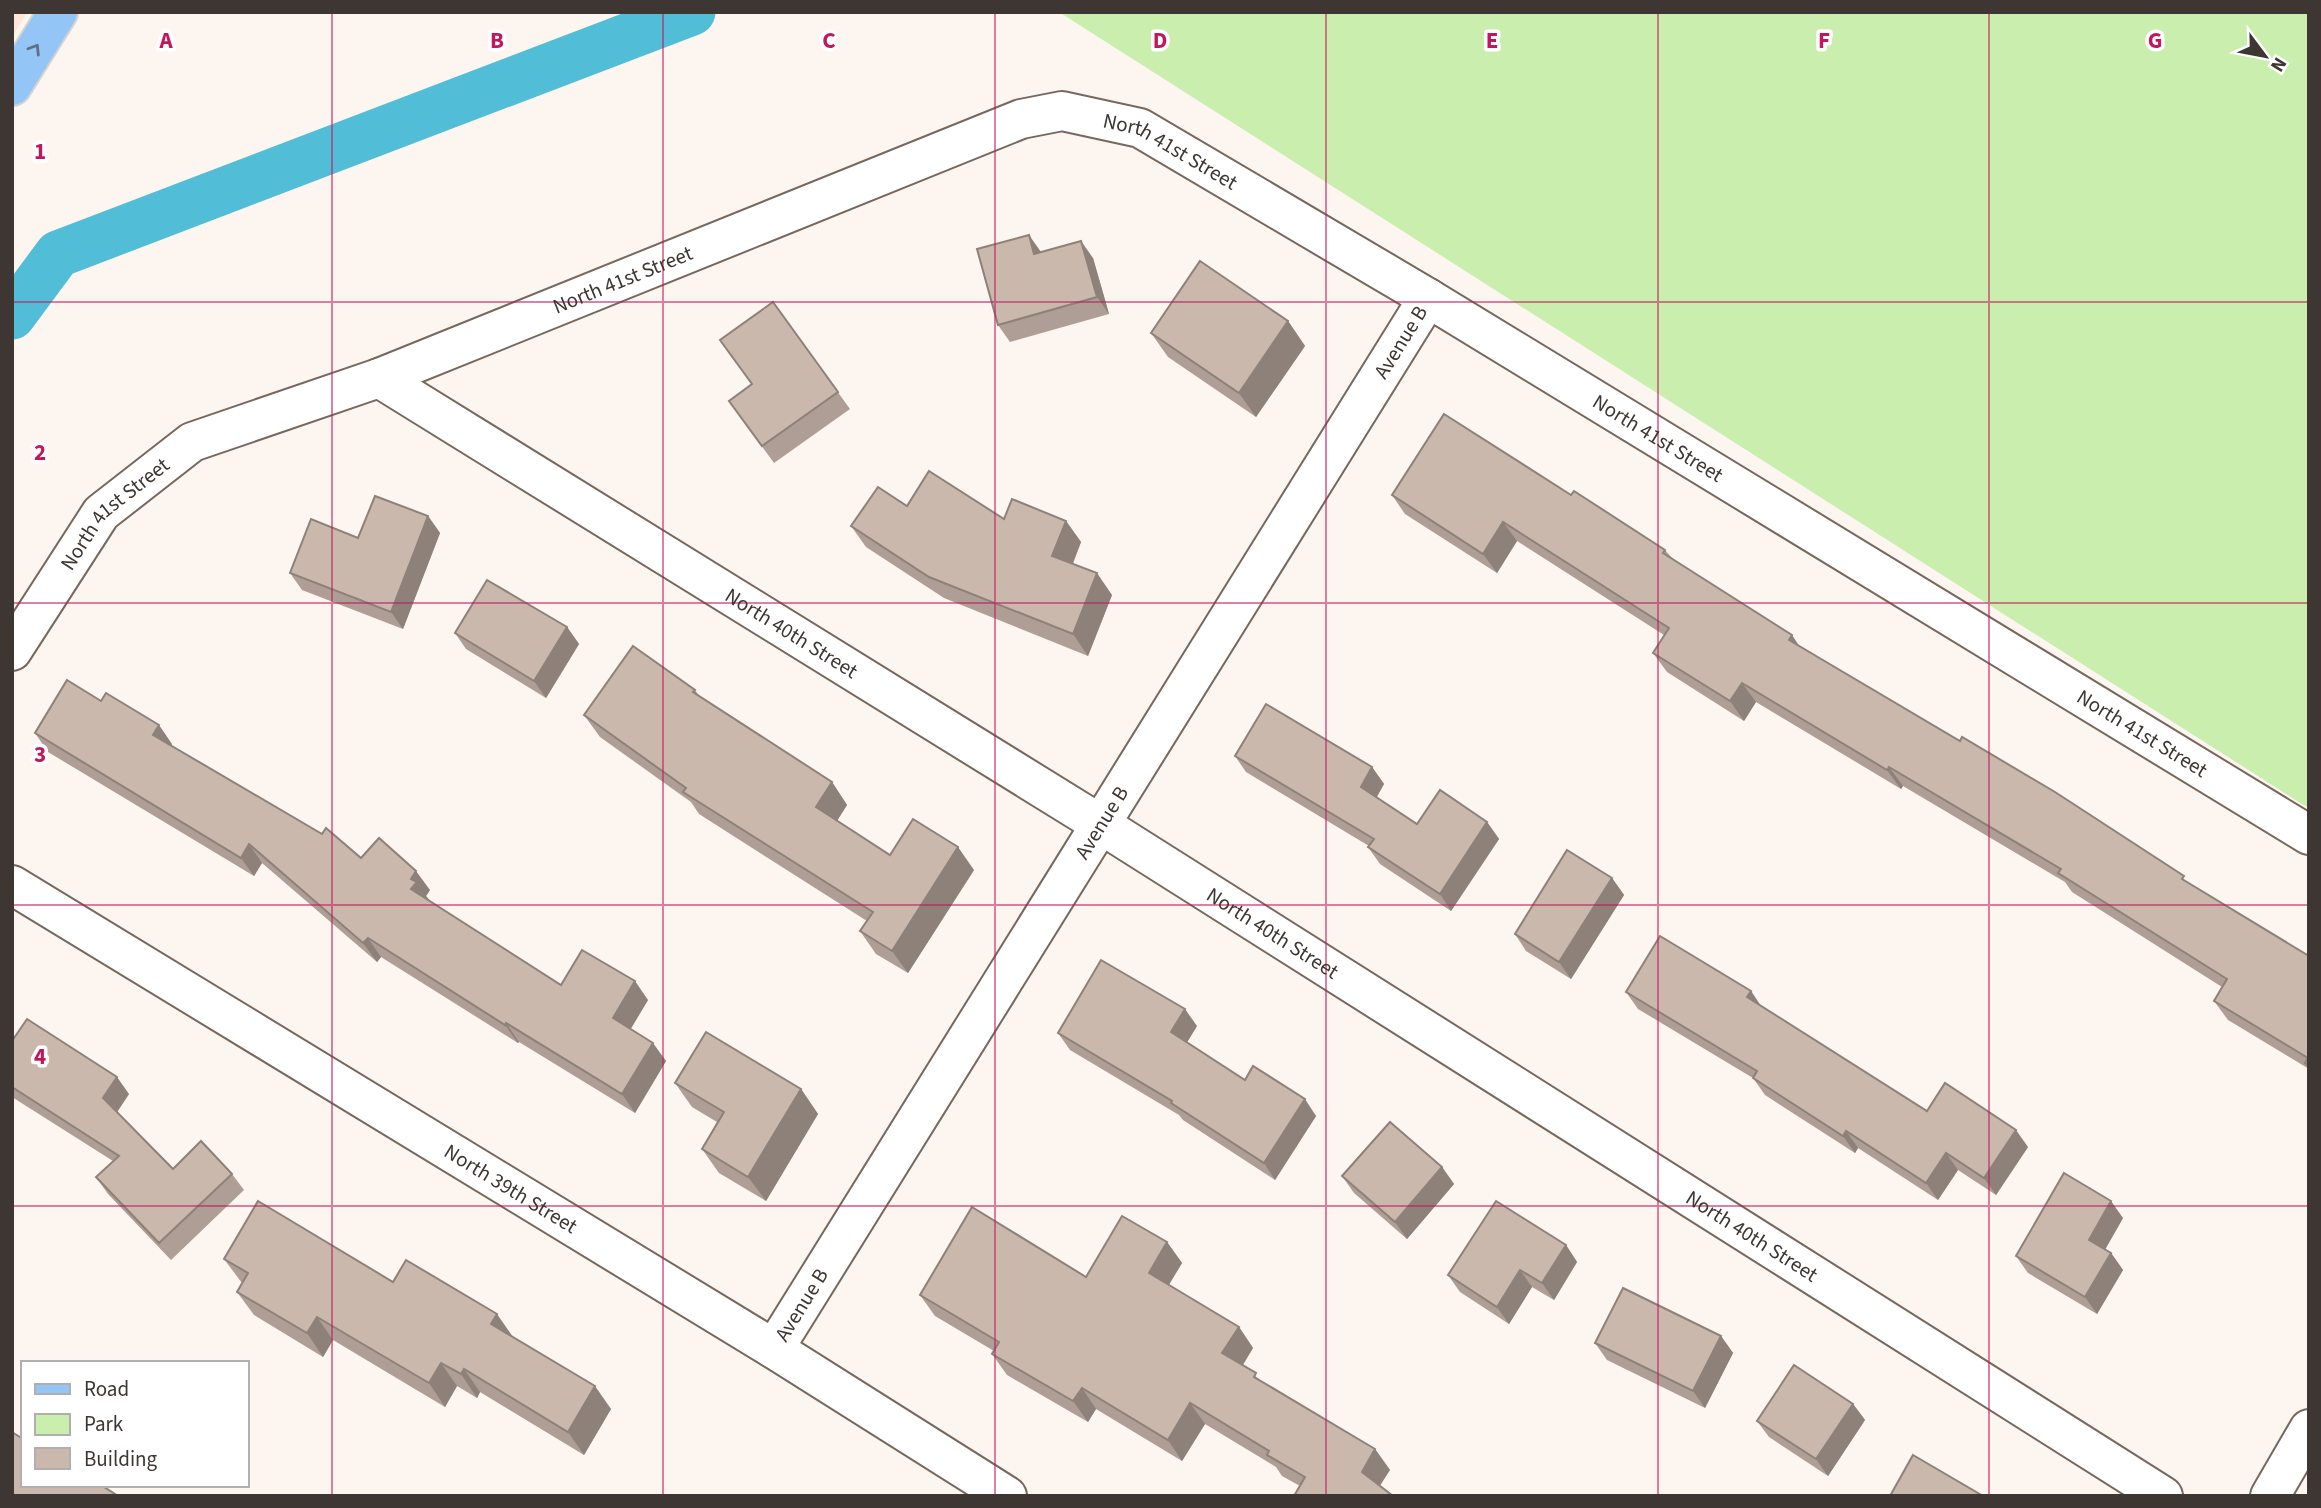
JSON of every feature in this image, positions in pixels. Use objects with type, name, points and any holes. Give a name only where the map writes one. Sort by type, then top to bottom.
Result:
[{"type":"main road","points":[[12,86],[58,12]]},
{"type":"street","name":"North 41st Street","points":[[12,651],[102,513],[192,442],[379,378],[1021,118],[1062,111],[1140,128],[1428,298],[2309,835]]},
{"type":"street","name":"Avenue B","points":[[774,1349],[1428,298]]},
{"type":"street","name":"North 40th Street","points":[[379,378],[1100,824],[2163,1496]]},
{"type":"street","name":"North 39th Street","points":[[12,885],[774,1349],[1007,1496]]},
{"type":"street","points":[[2270,1496],[2309,1429]]},
{"type":"shaded area","points":[[12,12],[28,12],[12,37]]},
{"type":"green space","points":[[1059,12],[2309,12],[2309,808],[2297,801]]},
{"type":"building","points":[[1029,235],[1034,254],[1081,241],[1097,297],[998,325],[977,249]]},
{"type":"building","points":[[1200,261],[1288,321],[1239,393],[1151,333]]},
{"type":"building","points":[[773,302],[838,392],[762,446],[729,401],[752,384],[720,340]]},
{"type":"building","points":[[1444,414],[1571,495],[1574,491],[1665,550],[1663,553],[1792,635],[1789,640],[1960,741],[1962,737],[2055,792],[2184,876],[2182,879],[2309,956],[2309,1066],[2305,1063],[2308,1058],[2214,1001],[2227,979],[2058,873],[2061,869],[1889,767],[1887,770],[1742,683],[1730,701],[1653,653],[1669,628],[1503,522],[1483,554],[1392,495]]},
{"type":"building","points":[[929,471],[1004,519],[1012,499],[1066,521],[1052,556],[1097,573],[1073,634],[929,577],[851,526],[878,487],[907,506]]},
{"type":"building","points":[[375,496],[428,516],[391,612],[290,573],[311,519],[358,538]]},
{"type":"building","points":[[487,580],[567,627],[534,681],[455,633]]},
{"type":"building","points":[[633,646],[695,690],[693,692],[832,782],[816,807],[890,855],[913,819],[958,847],[892,951],[860,931],[873,912],[683,792],[686,788],[584,715]]},
{"type":"building","points":[[67,680],[101,701],[106,693],[159,725],[153,735],[322,834],[326,828],[361,858],[379,838],[416,871],[411,879],[417,882],[411,889],[561,985],[582,950],[635,981],[613,1018],[653,1043],[622,1094],[506,1023],[505,1025],[368,938],[363,943],[249,844],[241,858],[35,733]]},
{"type":"building","points":[[1266,704],[1372,767],[1361,787],[1417,824],[1440,790],[1487,822],[1440,894],[1368,847],[1374,839],[1235,756]]},
{"type":"building","points":[[1567,850],[1612,878],[1559,962],[1515,934]]},
{"type":"building","points":[[1660,936],[1751,991],[1747,997],[1927,1111],[1945,1083],[2016,1130],[1984,1178],[1946,1153],[1926,1183],[1846,1131],[1843,1136],[1753,1078],[1757,1071],[1626,992]]},
{"type":"building","points":[[1101,960],[1185,1009],[1171,1032],[1245,1080],[1253,1066],[1305,1099],[1264,1163],[1171,1103],[1172,1101],[1058,1033]]},
{"type":"building","points":[[27,1019],[117,1077],[103,1098],[173,1169],[201,1141],[232,1174],[159,1243],[96,1177],[119,1156],[12,1087],[12,1041]]},
{"type":"building","points":[[706,1032],[801,1089],[748,1177],[702,1149],[724,1112],[675,1083]]},
{"type":"building","points":[[1390,1122],[1442,1167],[1395,1222],[1342,1176]]},
{"type":"building","points":[[2064,1173],[2111,1201],[2089,1240],[2111,1253],[2085,1297],[2016,1256]]},
{"type":"building","points":[[258,1201],[393,1282],[406,1260],[497,1314],[491,1324],[595,1386],[568,1432],[464,1369],[461,1374],[441,1363],[429,1383],[317,1317],[307,1333],[237,1292],[248,1273],[224,1259]]},
{"type":"building","points":[[1496,1201],[1566,1245],[1542,1283],[1520,1270],[1497,1307],[1448,1275]]},
{"type":"building","points":[[972,1207],[1086,1277],[1122,1216],[1167,1242],[1149,1273],[1239,1327],[1222,1353],[1256,1373],[1254,1377],[1375,1449],[1362,1472],[1393,1496],[1294,1496],[1305,1477],[1267,1455],[1269,1451],[1190,1403],[1168,1440],[1082,1388],[1073,1401],[992,1354],[999,1342],[920,1295]]},
{"type":"building","points":[[1623,1288],[1721,1336],[1693,1391],[1595,1343]]},
{"type":"building","points":[[1794,1365],[1853,1404],[1816,1459],[1757,1421]]},
{"type":"building","points":[[12,1432],[21,1438],[21,1487],[104,1487],[118,1496],[12,1496]]},
{"type":"building","points":[[1913,1455],[1983,1496],[1890,1496]]},
{"type":"waterway","points":[[12,316],[58,254],[692,12]]}]
